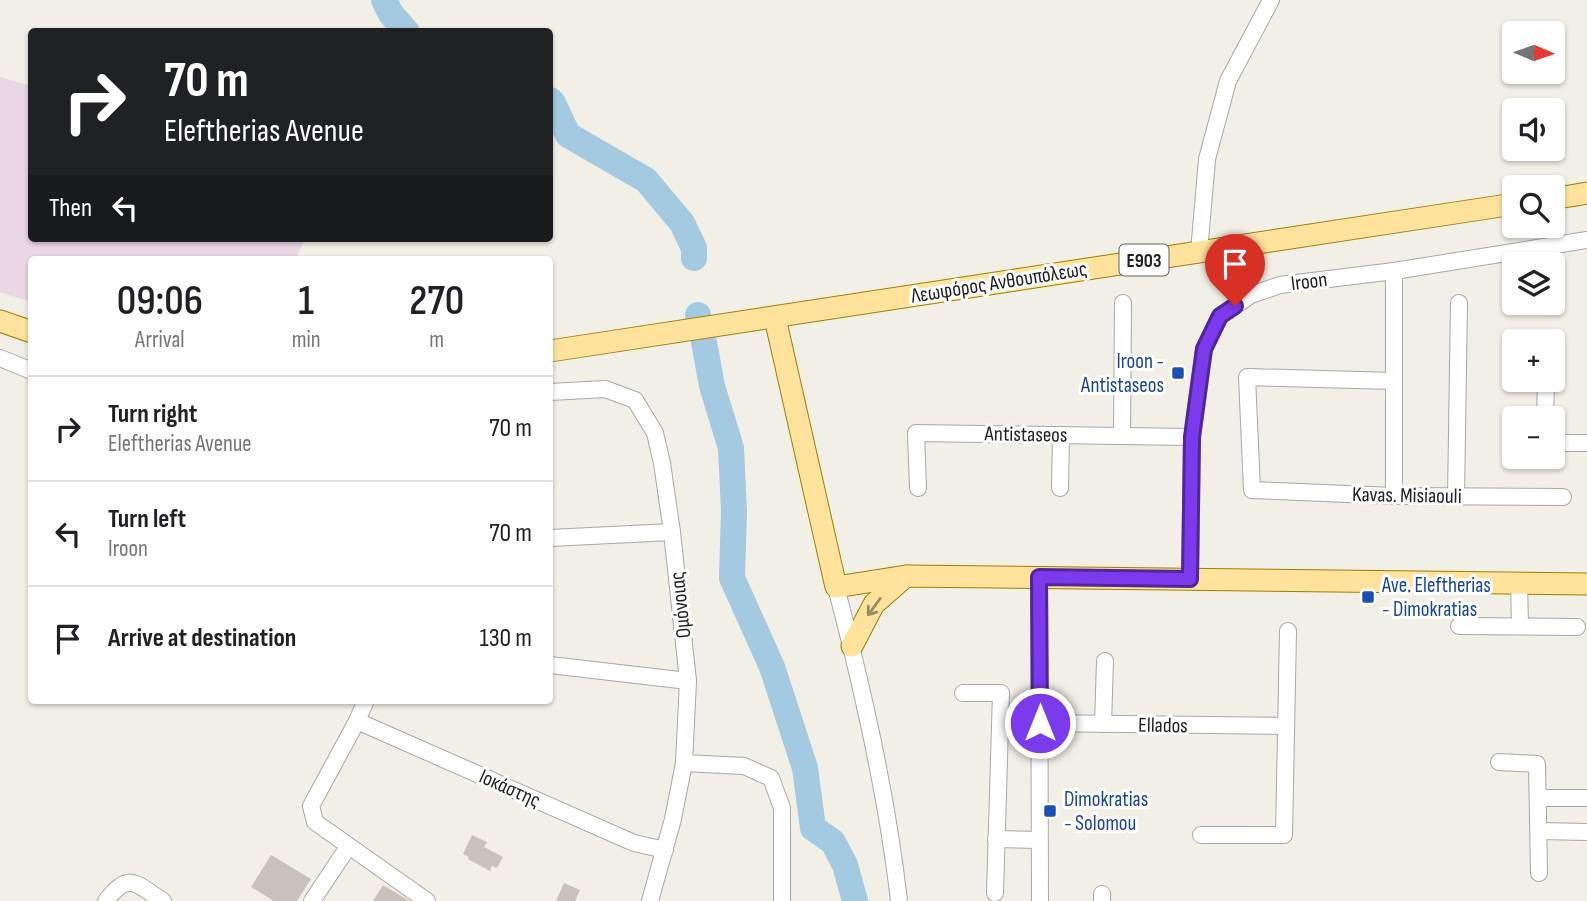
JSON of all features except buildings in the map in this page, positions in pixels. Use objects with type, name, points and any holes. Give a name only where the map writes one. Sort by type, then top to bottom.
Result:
[{"type":"main road","points":[[1565,197],[1587,193]]},
{"type":"main road","name":"Λεωφόρος Ανθουπόλεως","points":[[775,318],[1502,206]]},
{"type":"main road","points":[[775,318],[836,587],[906,576],[1587,584]]},
{"type":"main road","name":"E903","points":[[553,351],[775,318]]},
{"type":"main road","points":[[0,321],[28,331]]},
{"type":"main road","points":[[852,646],[874,604],[906,576]]},
{"type":"street","points":[[1199,252],[1207,159],[1228,81],[1271,0]]},
{"type":"street","name":"Iroon","points":[[1190,579],[1192,437],[1204,349],[1220,316],[1251,295],[1280,285],[1394,271],[1587,240]]},
{"type":"street","points":[[1394,271],[1394,496]]},
{"type":"street","points":[[1122,436],[1123,303]]},
{"type":"street","points":[[1456,497],[1459,303]]},
{"type":"street","points":[[0,358],[28,368]]},
{"type":"street","name":"Kavas. Misiaouli","points":[[1394,381],[1247,377],[1252,490],[1394,496],[1563,497]]},
{"type":"street","name":"Ομόνοιας","points":[[553,393],[605,389],[635,400],[656,433],[672,532],[688,681],[684,763],[673,819],[650,901]]},
{"type":"street","name":"Antistaseos","points":[[918,488],[916,433],[1192,437]]},
{"type":"street","points":[[1060,488],[1062,435]]},
{"type":"street","points":[[1565,443],[1587,443]]},
{"type":"street","points":[[553,538],[672,532]]},
{"type":"street","points":[[1039,577],[1040,901]]},
{"type":"street","points":[[1519,583],[1520,626]]},
{"type":"street","points":[[836,587],[852,646],[891,832],[899,901]]},
{"type":"street","points":[[1459,626],[1577,627]]},
{"type":"street","points":[[1201,835],[1284,835],[1288,631]]},
{"type":"street","points":[[1103,724],[1105,661]]},
{"type":"street","points":[[553,665],[688,681]]},
{"type":"street","points":[[963,692],[1001,694],[995,894]]},
{"type":"street","points":[[364,704],[311,806],[315,822],[427,901]]},
{"type":"street","name":"Ιοκάστης","points":[[357,721],[634,843],[664,850]]},
{"type":"street","name":"Ellados","points":[[1040,723],[1286,726]]},
{"type":"street","points":[[1499,762],[1537,764],[1539,873]]},
{"type":"street","points":[[684,763],[744,766],[771,778],[782,808],[782,901]]},
{"type":"street","points":[[1538,798],[1587,798]]},
{"type":"street","points":[[1539,831],[1587,832]]},
{"type":"street","points":[[996,839],[1039,840]]},
{"type":"street","points":[[312,901],[348,847]]},
{"type":"street","points":[[106,901],[117,886],[134,882],[163,901]]},
{"type":"shaded area","points":[[0,77],[28,85],[28,242],[303,242],[297,256],[28,256],[28,301],[0,292]]},
{"type":"waterway","points":[[384,0],[391,14],[403,28]]},
{"type":"waterway","points":[[553,103],[568,135],[646,180],[682,223],[694,248],[694,258]]},
{"type":"waterway","points":[[704,342],[712,386],[731,448],[734,511],[732,578],[772,667],[805,768],[813,828],[833,842],[845,865],[855,901]]},
{"type":"place","name":"Iroon - Antistaseos","points":[[1178,373]]},
{"type":"place","name":"Ave. Eleftherias - Dimokratias","points":[[1368,597]]},
{"type":"place","name":"Dimokratias - Solomou","points":[[1050,811]]},
{"type":"route","points":[[1040,723],[1039,577],[1190,579],[1192,437],[1204,349],[1220,316],[1235,306]]}]
